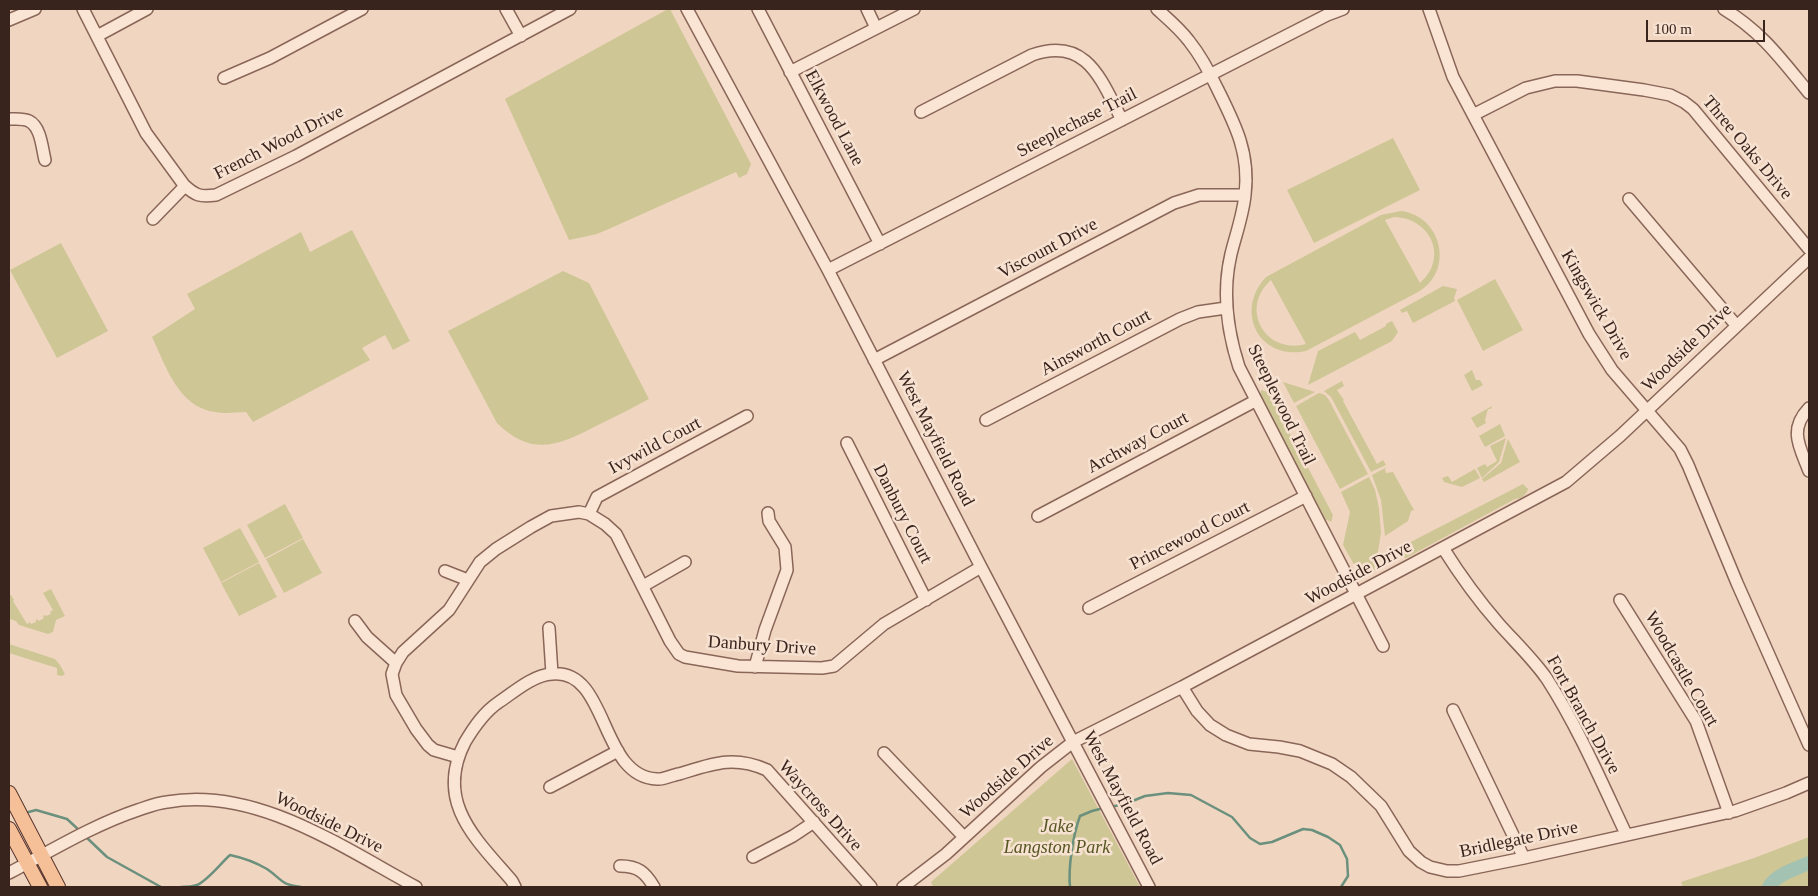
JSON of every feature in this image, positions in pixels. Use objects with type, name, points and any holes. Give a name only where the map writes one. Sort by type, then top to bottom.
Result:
[{"type":"main road","points":[[9,794],[58,887]]},
{"type":"main road","points":[[11,833],[40,887]]},
{"type":"street","points":[[9,20],[35,9]]},
{"type":"street","name":"French Wood Drive","points":[[83,9],[146,133],[185,186],[202,197],[216,195],[296,156],[570,9]]},
{"type":"street","points":[[97,36],[147,9]]},
{"type":"street","points":[[224,78],[270,58],[362,9]]},
{"type":"street","points":[[506,9],[521,36]]},
{"type":"street","name":"West Mayfield Road","points":[[687,9],[828,270],[1149,887]]},
{"type":"street","name":"Elkwood Lane","points":[[758,9],[880,244]]},
{"type":"street","points":[[867,9],[876,28]]},
{"type":"street","points":[[790,72],[914,9]]},
{"type":"street","name":"Steeplewood Trail","points":[[1156,9],[1188,39],[1197,51],[1211,75],[1241,138],[1247,179],[1231,256],[1226,308],[1233,349],[1239,367],[1383,646]]},
{"type":"street","name":"Steeplechase Trail","points":[[828,270],[1327,15],[1343,9]]},
{"type":"street","name":"Kingswick Drive","points":[[1429,9],[1453,77],[1589,334],[1612,370],[1674,441],[1688,465],[1737,583],[1809,745]]},
{"type":"street","points":[[1724,9],[1742,20],[1769,44],[1809,93]]},
{"type":"street","points":[[921,112],[1032,56],[1042,52],[1065,50],[1083,58],[1092,66],[1122,120]]},
{"type":"street","name":"Three Oaks Drive","points":[[1473,115],[1526,88],[1555,81],[1576,81],[1670,95],[1693,109],[1809,249]]},
{"type":"street","points":[[9,119],[24,120],[34,125],[38,131],[45,160]]},
{"type":"street","points":[[153,219],[185,186]]},
{"type":"street","name":"Viscount Drive","points":[[874,360],[1174,203],[1199,195],[1245,195]]},
{"type":"street","points":[[1629,199],[1736,325]]},
{"type":"street","name":"Woodside Drive","points":[[903,887],[946,854],[1041,767],[1073,742],[1182,687],[1566,482],[1620,436],[1809,258]]},
{"type":"street","name":"Ainsworth Court","points":[[986,420],[1180,319],[1198,312],[1226,308]]},
{"type":"street","name":"Archway Court","points":[[1038,516],[1255,400]]},
{"type":"street","points":[[1809,408],[1802,416],[1797,428],[1797,441],[1809,471]]},
{"type":"street","name":"Ivywild Court","points":[[588,514],[597,497],[747,416]]},
{"type":"street","name":"Danbury Court","points":[[846,443],[926,600]]},
{"type":"street","name":"Princewood Court","points":[[1089,608],[1306,496]]},
{"type":"street","points":[[458,757],[434,750],[416,729],[396,695],[392,674],[396,663],[403,652],[449,610],[480,562],[496,549],[531,526],[551,516],[579,512],[588,514]]},
{"type":"street","points":[[755,667],[765,630],[787,570],[785,547],[770,521],[768,513]]},
{"type":"street","name":"Danbury Drive","points":[[588,514],[605,524],[616,534],[670,641],[679,654],[685,657],[738,666],[822,668],[834,666],[884,624],[981,567]]},
{"type":"street","name":"Fort Branch Drive","points":[[1443,548],[1481,604],[1530,656],[1546,679],[1584,746],[1626,834]]},
{"type":"street","points":[[643,586],[685,562]]},
{"type":"street","points":[[445,571],[468,580]]},
{"type":"street","name":"Woodcastle Court","points":[[1620,600],[1696,721],[1729,813]]},
{"type":"street","points":[[355,621],[366,636],[396,663]]},
{"type":"street","points":[[515,887],[512,881],[470,833],[464,822],[454,775],[458,757],[476,725],[491,708],[529,683],[552,674],[549,628]]},
{"type":"street","name":"Waycross Drive","points":[[552,674],[564,674],[582,685],[590,695],[618,751],[629,767],[636,773],[657,780],[718,763],[735,761],[752,763],[767,770],[871,887]]},
{"type":"street","name":"Bridlegate Drive","points":[[1182,687],[1197,711],[1210,725],[1226,735],[1248,744],[1300,751],[1332,764],[1351,777],[1381,806],[1408,852],[1430,867],[1447,871],[1459,871],[1524,858],[1626,834],[1729,813],[1809,783]]},
{"type":"street","points":[[1453,710],[1524,858]]},
{"type":"street","points":[[550,787],[618,751]]},
{"type":"street","points":[[884,753],[964,837]]},
{"type":"street","name":"Woodside Drive","points":[[9,873],[105,823],[167,802],[203,799],[245,805],[264,810],[298,824],[416,887]]},
{"type":"street","points":[[752,856],[793,836],[814,822]]},
{"type":"street","points":[[620,866],[637,867],[643,871],[654,887]]},
{"type":"green space","points":[[670,9],[751,164],[747,174],[739,178],[736,172],[597,234],[569,240],[505,99]]},
{"type":"green space","points":[[1393,138],[1420,190],[1314,243],[1287,190]]},
{"type":"green space","points":[[1401,211],[1415,215],[1426,223],[1434,233],[1439,246],[1440,258],[1437,271],[1430,283],[1418,292],[1306,351],[1289,352],[1275,348],[1264,341],[1256,331],[1252,318],[1252,304],[1257,290],[1266,277],[1381,215]],"holes":[[[1394,217],[1407,219],[1418,224],[1432,241],[1434,251],[1433,262],[1429,273],[1420,283],[1385,220]],[[1271,280],[1306,344],[1291,346],[1279,343],[1268,336],[1261,327],[1257,315],[1257,303],[1262,291]]]},
{"type":"green space","points":[[352,230],[410,341],[393,350],[385,335],[362,348],[370,360],[253,422],[246,412],[219,413],[202,409],[182,394],[168,372],[152,337],[195,309],[187,294],[301,232],[310,252]]},
{"type":"green space","points":[[61,243],[108,331],[57,358],[10,270]]},
{"type":"green space","points":[[563,271],[589,283],[649,399],[571,438],[546,445],[534,444],[522,441],[497,423],[448,331]]},
{"type":"green space","points":[[1495,279],[1523,330],[1483,351],[1457,300]]},
{"type":"green space","points":[[1443,286],[1457,289],[1455,301],[1413,323],[1407,311],[1402,313],[1400,310]]},
{"type":"green space","points":[[1392,321],[1398,332],[1392,341],[1308,385],[1318,351],[1355,332],[1360,340]]},
{"type":"green space","points":[[1472,370],[1476,380],[1480,380],[1483,385],[1472,391],[1464,375]]},
{"type":"green space","points":[[1342,381],[1344,386],[1337,390],[1377,464],[1383,460],[1386,465],[1371,472],[1331,397],[1324,391]]},
{"type":"green space","points":[[1283,382],[1315,392],[1294,403]]},
{"type":"green space","points":[[1261,390],[1268,392],[1333,515],[1331,522],[1325,519],[1260,396]]},
{"type":"green space","points":[[1319,393],[1325,395],[1329,400],[1368,474],[1340,489],[1296,406]]},
{"type":"green space","points":[[1492,406],[1491,409],[1488,409],[1486,423],[1477,428],[1471,418]]},
{"type":"green space","points":[[1500,424],[1505,436],[1485,447],[1479,436]]},
{"type":"green space","points":[[1506,438],[1499,462],[1482,478],[1477,468],[1485,464],[1487,467],[1497,461],[1490,446]]},
{"type":"green space","points":[[1508,439],[1520,462],[1484,482],[1482,479],[1501,463]]},
{"type":"green space","points":[[1387,467],[1385,469],[1386,473],[1393,472],[1414,510],[1411,511],[1408,521],[1385,536],[1381,500],[1372,475]]},
{"type":"green space","points":[[1475,469],[1480,478],[1462,487],[1444,482],[1442,478],[1448,476],[1452,482]]},
{"type":"green space","points":[[1369,477],[1375,490],[1379,508],[1381,533],[1378,551],[1380,565],[1378,569],[1361,577],[1343,545],[1350,512],[1341,492]]},
{"type":"green space","points":[[1523,484],[1528,488],[1522,497],[1406,558],[1398,556],[1400,556],[1399,550],[1401,547]]},
{"type":"green space","points":[[285,504],[303,538],[265,558],[247,525]]},
{"type":"green space","points":[[240,528],[259,562],[221,582],[203,548]]},
{"type":"green space","points":[[303,539],[322,573],[284,593],[266,559]]},
{"type":"green space","points":[[259,563],[277,597],[239,616],[221,583]]},
{"type":"green space","points":[[51,589],[65,616],[56,620],[53,632],[48,634],[19,625],[16,621],[10,619],[9,596],[11,595],[27,624],[36,622],[37,619],[39,621],[44,618],[43,616],[51,614],[50,612],[53,610],[43,593]]},
{"type":"green space","points":[[9,644],[55,659],[65,674],[62,676],[57,675],[57,668],[9,653]]},
{"type":"green space","name":"Jake Langston Park","points":[[1072,759],[1140,887],[933,887],[931,882]]},
{"type":"green space","points":[[1809,837],[1809,887],[1683,887],[1681,882],[1754,858]]},
{"type":"waterway","points":[[1110,807],[1125,804],[1145,796],[1168,793],[1191,795],[1232,817],[1250,838],[1260,844],[1272,842],[1303,829],[1312,830],[1340,845],[1347,859],[1348,876],[1341,887]]},
{"type":"waterway","points":[[1070,887],[1072,851],[1080,816],[1104,808]]},
{"type":"waterway","points":[[25,813],[36,810],[67,819],[80,831]]},
{"type":"waterway","points":[[86,837],[107,857],[161,887]]},
{"type":"waterway","points":[[181,887],[201,883],[230,855],[254,862],[285,883],[301,887]]},
{"type":"waterway","points":[[1769,887],[1781,875],[1809,863]]}]
